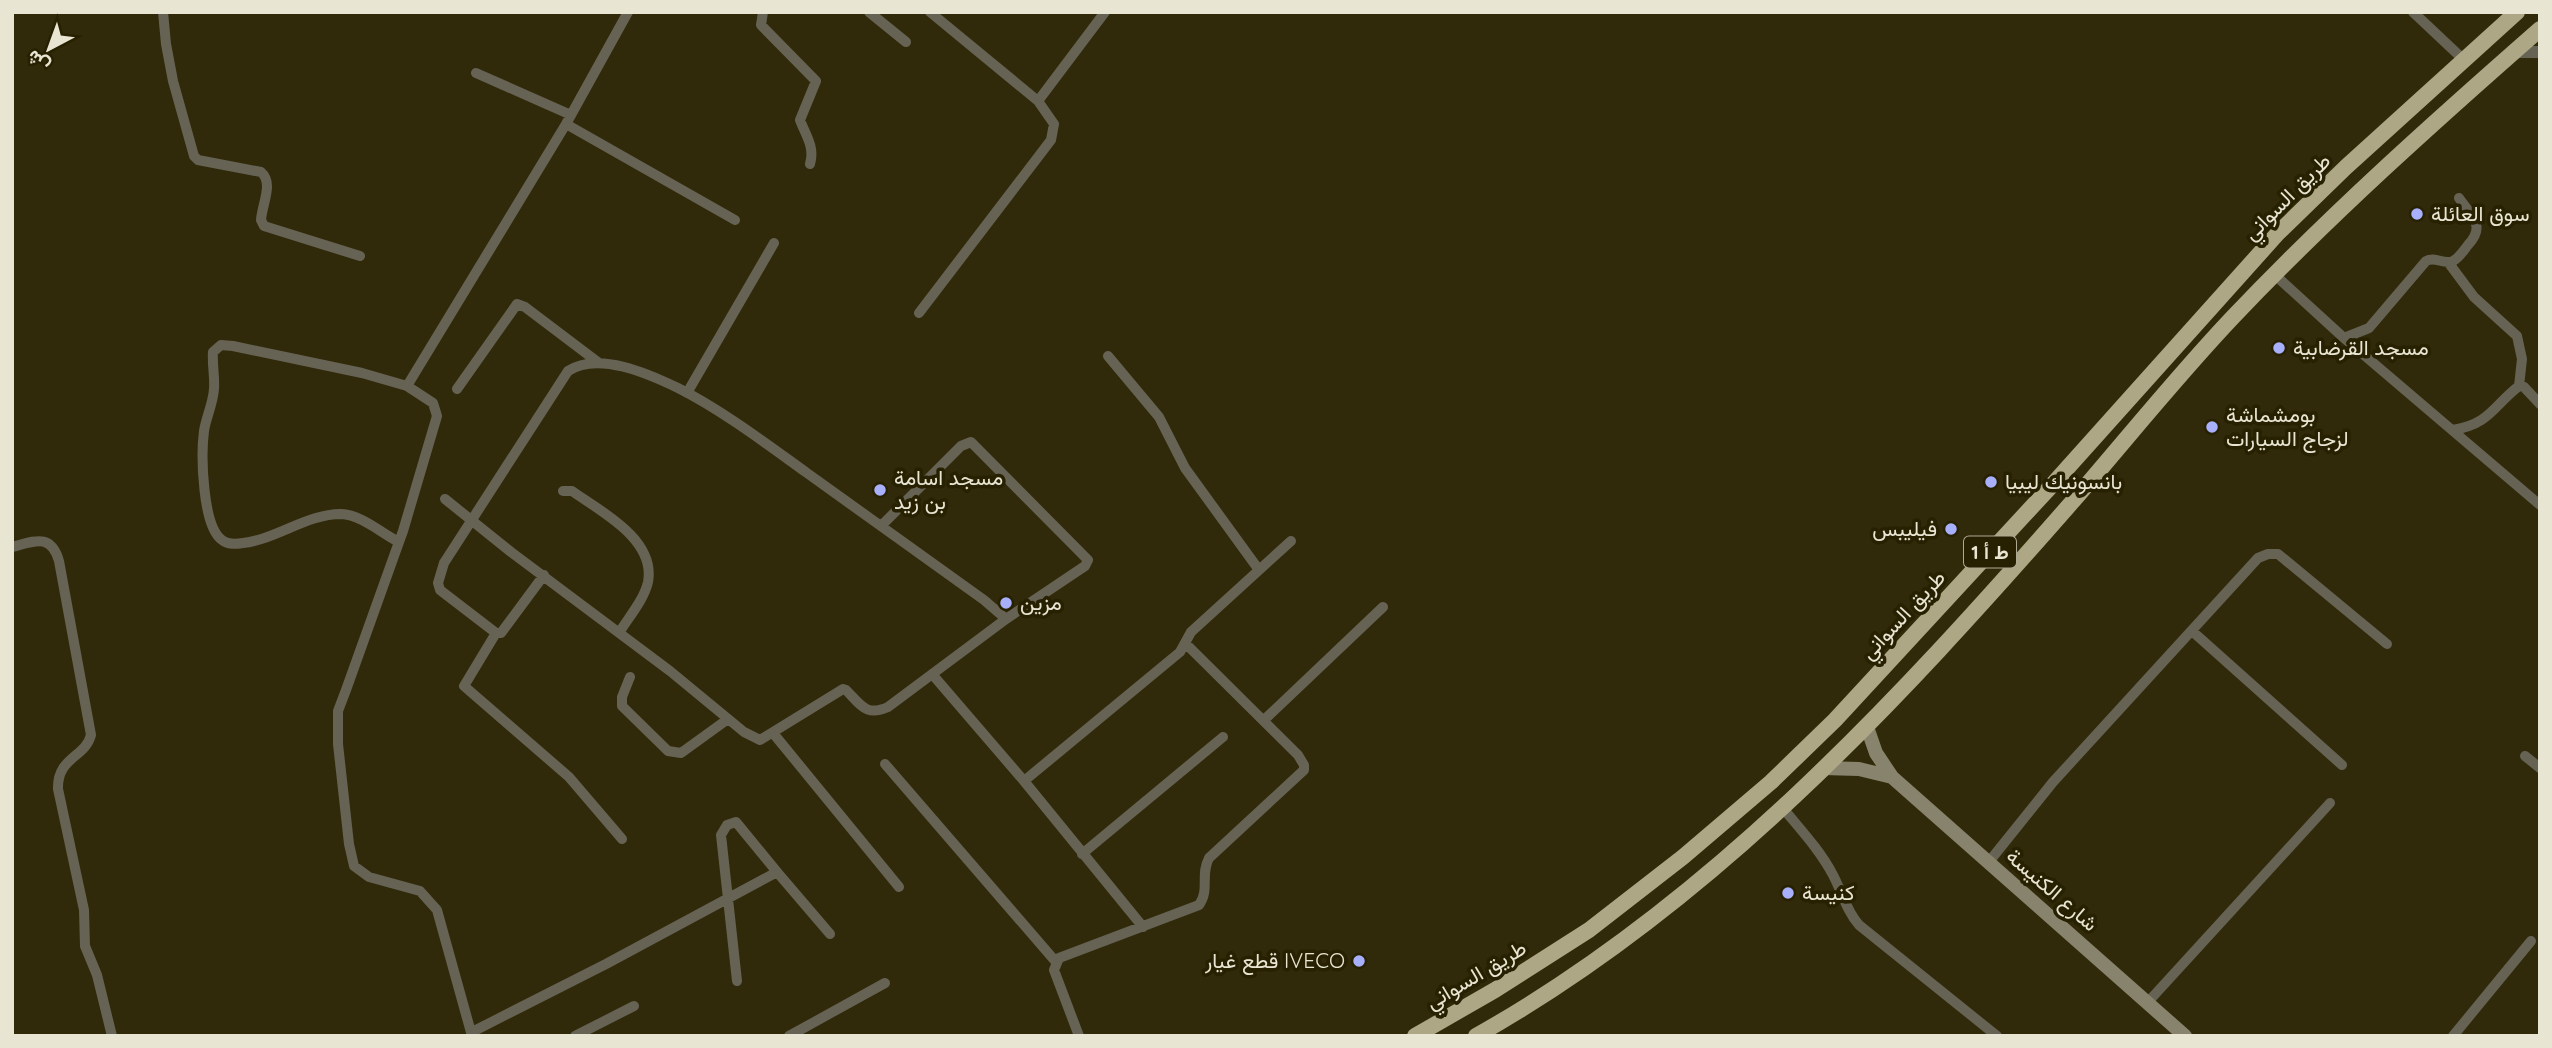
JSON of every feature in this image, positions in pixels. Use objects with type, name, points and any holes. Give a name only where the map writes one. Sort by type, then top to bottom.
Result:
[{"type":"highway","name":"طريق السواني","points":[[1415,1036],[1495,990],[1589,930],[1683,857],[1771,782],[1873,679],[2053,484],[2278,233],[2346,167],[2517,12]]},
{"type":"highway","name":"ط أ 1","points":[[1476,1036],[1597,959],[1661,912],[1727,859],[1867,727],[2073,501],[2162,395],[2275,275],[2360,189],[2540,29]]},
{"type":"main road","name":"شارع الكنيسة","points":[[1867,727],[1876,753],[1892,777],[2185,1036]]},
{"type":"main road","name":"شارع الكنيسة","points":[[1823,768],[1859,769],[1892,777]]},
{"type":"street","points":[[163,12],[171,69],[194,156],[198,160],[261,172],[268,183],[261,220],[264,226],[360,256]]},
{"type":"street","points":[[407,386],[568,120],[628,12]]},
{"type":"street","points":[[763,12],[761,25],[816,81],[800,120],[812,146],[810,164]]},
{"type":"street","points":[[869,12],[906,42]]},
{"type":"street","points":[[919,313],[1051,140],[1054,124],[1038,101],[930,12]]},
{"type":"street","points":[[1038,101],[1105,12]]},
{"type":"street","points":[[2413,12],[2465,61]]},
{"type":"street","points":[[2514,52],[2540,52]]},
{"type":"street","points":[[476,73],[568,120],[735,220]]},
{"type":"street","points":[[2344,338],[2369,328],[2426,261],[2454,260],[2477,235],[2479,229],[2459,198]]},
{"type":"street","points":[[687,393],[774,243]]},
{"type":"street","points":[[2448,262],[2474,297],[2517,336],[2522,359],[2519,386],[2491,415],[2469,428],[2453,430]]},
{"type":"street","points":[[2275,275],[2344,338],[2540,505]]},
{"type":"street","points":[[457,389],[517,304],[525,307],[600,363]]},
{"type":"street","points":[[399,542],[382,534],[370,524],[341,514],[310,520],[246,543],[230,544],[222,540],[211,518],[202,474],[205,429],[214,390],[213,352],[221,345],[362,373],[407,386],[433,402],[437,416],[399,542],[338,712],[338,744],[354,866],[369,877],[420,891],[437,910],[472,1034],[777,872]]},
{"type":"street","points":[[1108,356],[1159,417],[1185,468],[1259,570]]},
{"type":"street","points":[[544,575],[501,633],[496,633],[443,594],[439,587],[444,563],[568,371],[585,363],[613,364],[687,393],[780,453],[1006,619]]},
{"type":"street","points":[[2519,386],[2524,387],[2540,404]]},
{"type":"street","points":[[445,499],[728,719],[760,740],[839,691],[846,690],[866,710],[880,711],[888,707],[1006,619],[1085,566],[1088,561],[971,443],[961,446],[881,526]]},
{"type":"street","points":[[563,491],[572,491],[623,528],[643,553],[648,582],[619,634]]},
{"type":"street","points":[[12,547],[36,541],[49,543],[55,549],[59,561],[92,735],[87,744],[60,771],[58,789],[84,910],[85,947],[97,975],[112,1036]]},
{"type":"street","points":[[1024,780],[1180,652],[1191,632],[1291,541]]},
{"type":"street","points":[[1988,863],[2053,782],[2258,558],[2278,554],[2387,644]]},
{"type":"street","points":[[1264,720],[1383,607]]},
{"type":"street","points":[[2192,631],[2342,765]]},
{"type":"street","points":[[496,633],[464,686],[569,777],[622,839]]},
{"type":"street","points":[[1079,1036],[1054,970],[1056,962],[1063,955],[1199,905],[1205,895],[1203,872],[1209,858],[1304,770],[1302,760],[1186,644]]},
{"type":"street","points":[[932,674],[1024,780],[1143,927]]},
{"type":"street","points":[[630,677],[622,696],[622,706],[668,751],[681,753],[728,719]]},
{"type":"street","points":[[773,733],[899,887]]},
{"type":"street","points":[[1082,854],[1223,737]]},
{"type":"street","points":[[2525,756],[2540,768]]},
{"type":"street","points":[[885,764],[1056,962]]},
{"type":"street","points":[[2148,1002],[2330,803]]},
{"type":"street","points":[[1782,807],[1818,849],[1833,875],[1850,915],[1858,925],[1997,1036]]},
{"type":"street","points":[[737,981],[721,835],[727,825],[736,822],[830,934]]},
{"type":"street","points":[[2453,1036],[2531,941]]},
{"type":"street","points":[[789,1036],[885,983]]},
{"type":"street","points":[[575,1036],[634,1006]]},
{"type":"place","name":"سوق العائلة","points":[[2417,214]]},
{"type":"place","name":"مسجد القرضابية","points":[[2279,348]]},
{"type":"place","name":"بومشماشة لزجاج السيارات","points":[[2212,427]]},
{"type":"place","name":"بانسونيك ليبيا","points":[[1991,482]]},
{"type":"place","name":"مسجد اسامة بن زيد","points":[[880,490]]},
{"type":"place","name":"فيليبس","points":[[1951,529]]},
{"type":"place","name":"مزين","points":[[1006,603]]},
{"type":"place","name":"كنيسة","points":[[1788,893]]},
{"type":"place","name":"قطع غيار IVECO","points":[[1359,961]]}]
